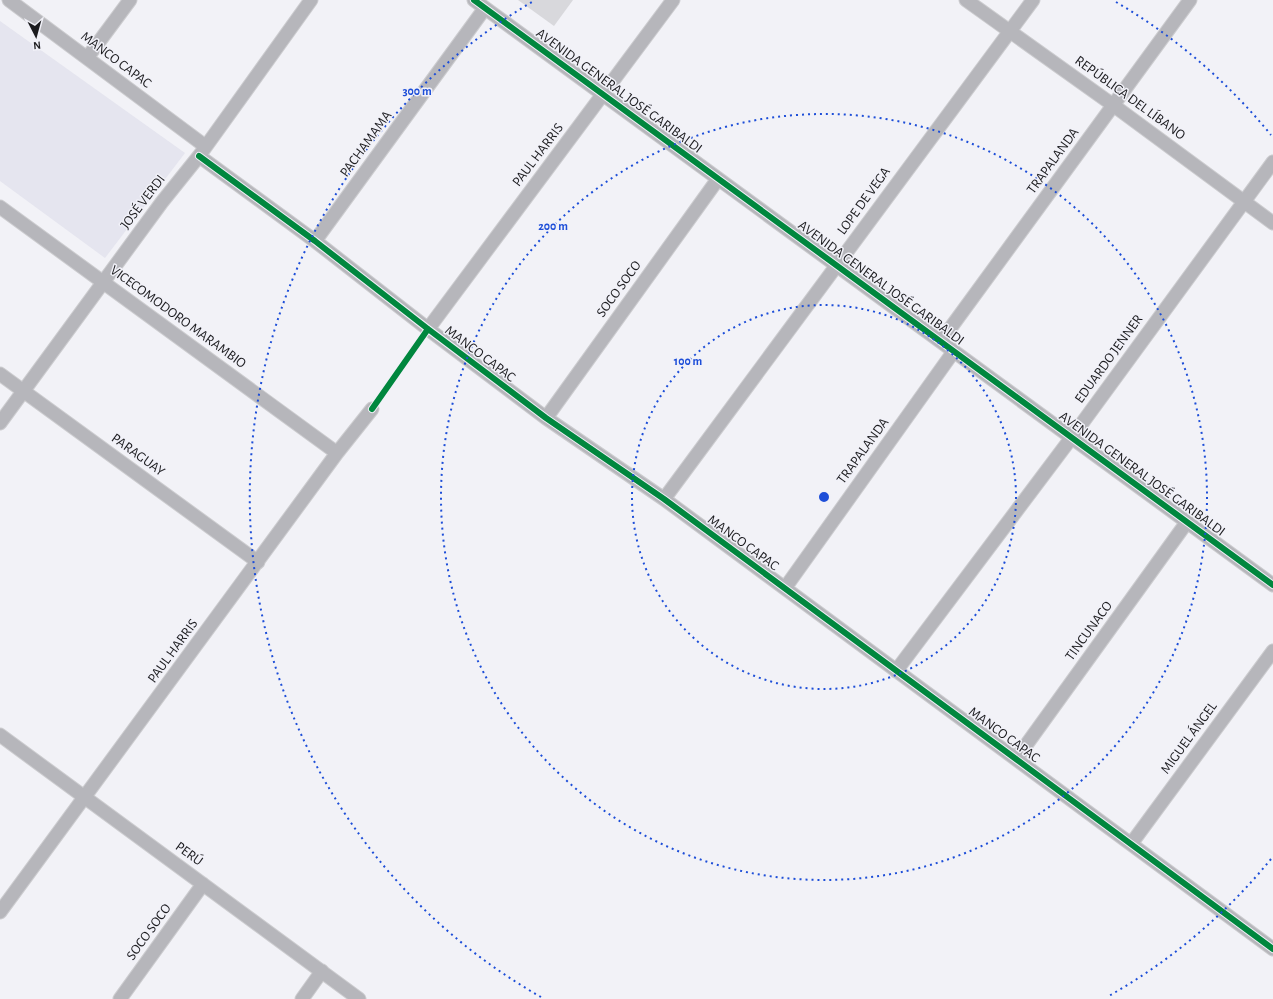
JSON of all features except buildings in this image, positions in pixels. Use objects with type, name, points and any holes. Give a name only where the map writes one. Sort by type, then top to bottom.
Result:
[{"type":"street","name":"MANCO CAPAC","points":[[9,0],[87,58],[428,330],[546,418],[664,499],[1273,949]]},
{"type":"street","points":[[87,58],[130,0]]},
{"type":"street","name":"JOSÉ VERDI","points":[[0,423],[162,202],[202,151],[311,0]]},
{"type":"street","name":"AVENIDA GENERAL JOSÉ GARIBALDI","points":[[474,0],[1273,584]]},
{"type":"street","name":"PAUL HARRIS","points":[[428,330],[604,95],[673,0]]},
{"type":"street","name":"REPÚBLICA DEL LÍBANO","points":[[966,0],[1010,30],[1273,223]]},
{"type":"street","name":"LOPE DE VEGA","points":[[664,499],[1032,0]]},
{"type":"street","name":"TRAPALANDA","points":[[941,342],[1190,0]]},
{"type":"street","name":"PACHAMAMA","points":[[315,241],[485,8]]},
{"type":"street","name":"EDUARDO JENNER","points":[[896,671],[1072,437],[1273,162]]},
{"type":"street","name":"SOCO SOCO","points":[[546,418],[718,179]]},
{"type":"street","name":"VICECOMODORO MARAMBIO","points":[[0,207],[337,453]]},
{"type":"street","name":"TRAPALANDA","points":[[785,588],[954,351]]},
{"type":"street","name":"PARAGUAY","points":[[0,374],[258,562]]},
{"type":"street","name":"PAUL HARRIS","points":[[0,912],[337,453],[372,409]]},
{"type":"street","name":"TINCUNACO","points":[[1016,759],[1187,522]]},
{"type":"street","name":"MIGUEL ÁNGEL","points":[[1131,844],[1273,651]]},
{"type":"street","name":"PERÚ","points":[[0,735],[359,999]]},
{"type":"street","name":"SOCO SOCO","points":[[120,999],[203,884]]},
{"type":"street","points":[[302,999],[322,971]]},
{"type":"shaded area","points":[[0,21],[185,153],[105,258],[0,181]]},
{"type":"cycle path","points":[[474,0],[1273,585]]},
{"type":"cycle path","points":[[199,156],[315,241],[546,418],[664,499],[1273,949]]},
{"type":"cycle path","points":[[372,409],[428,329]]}]
